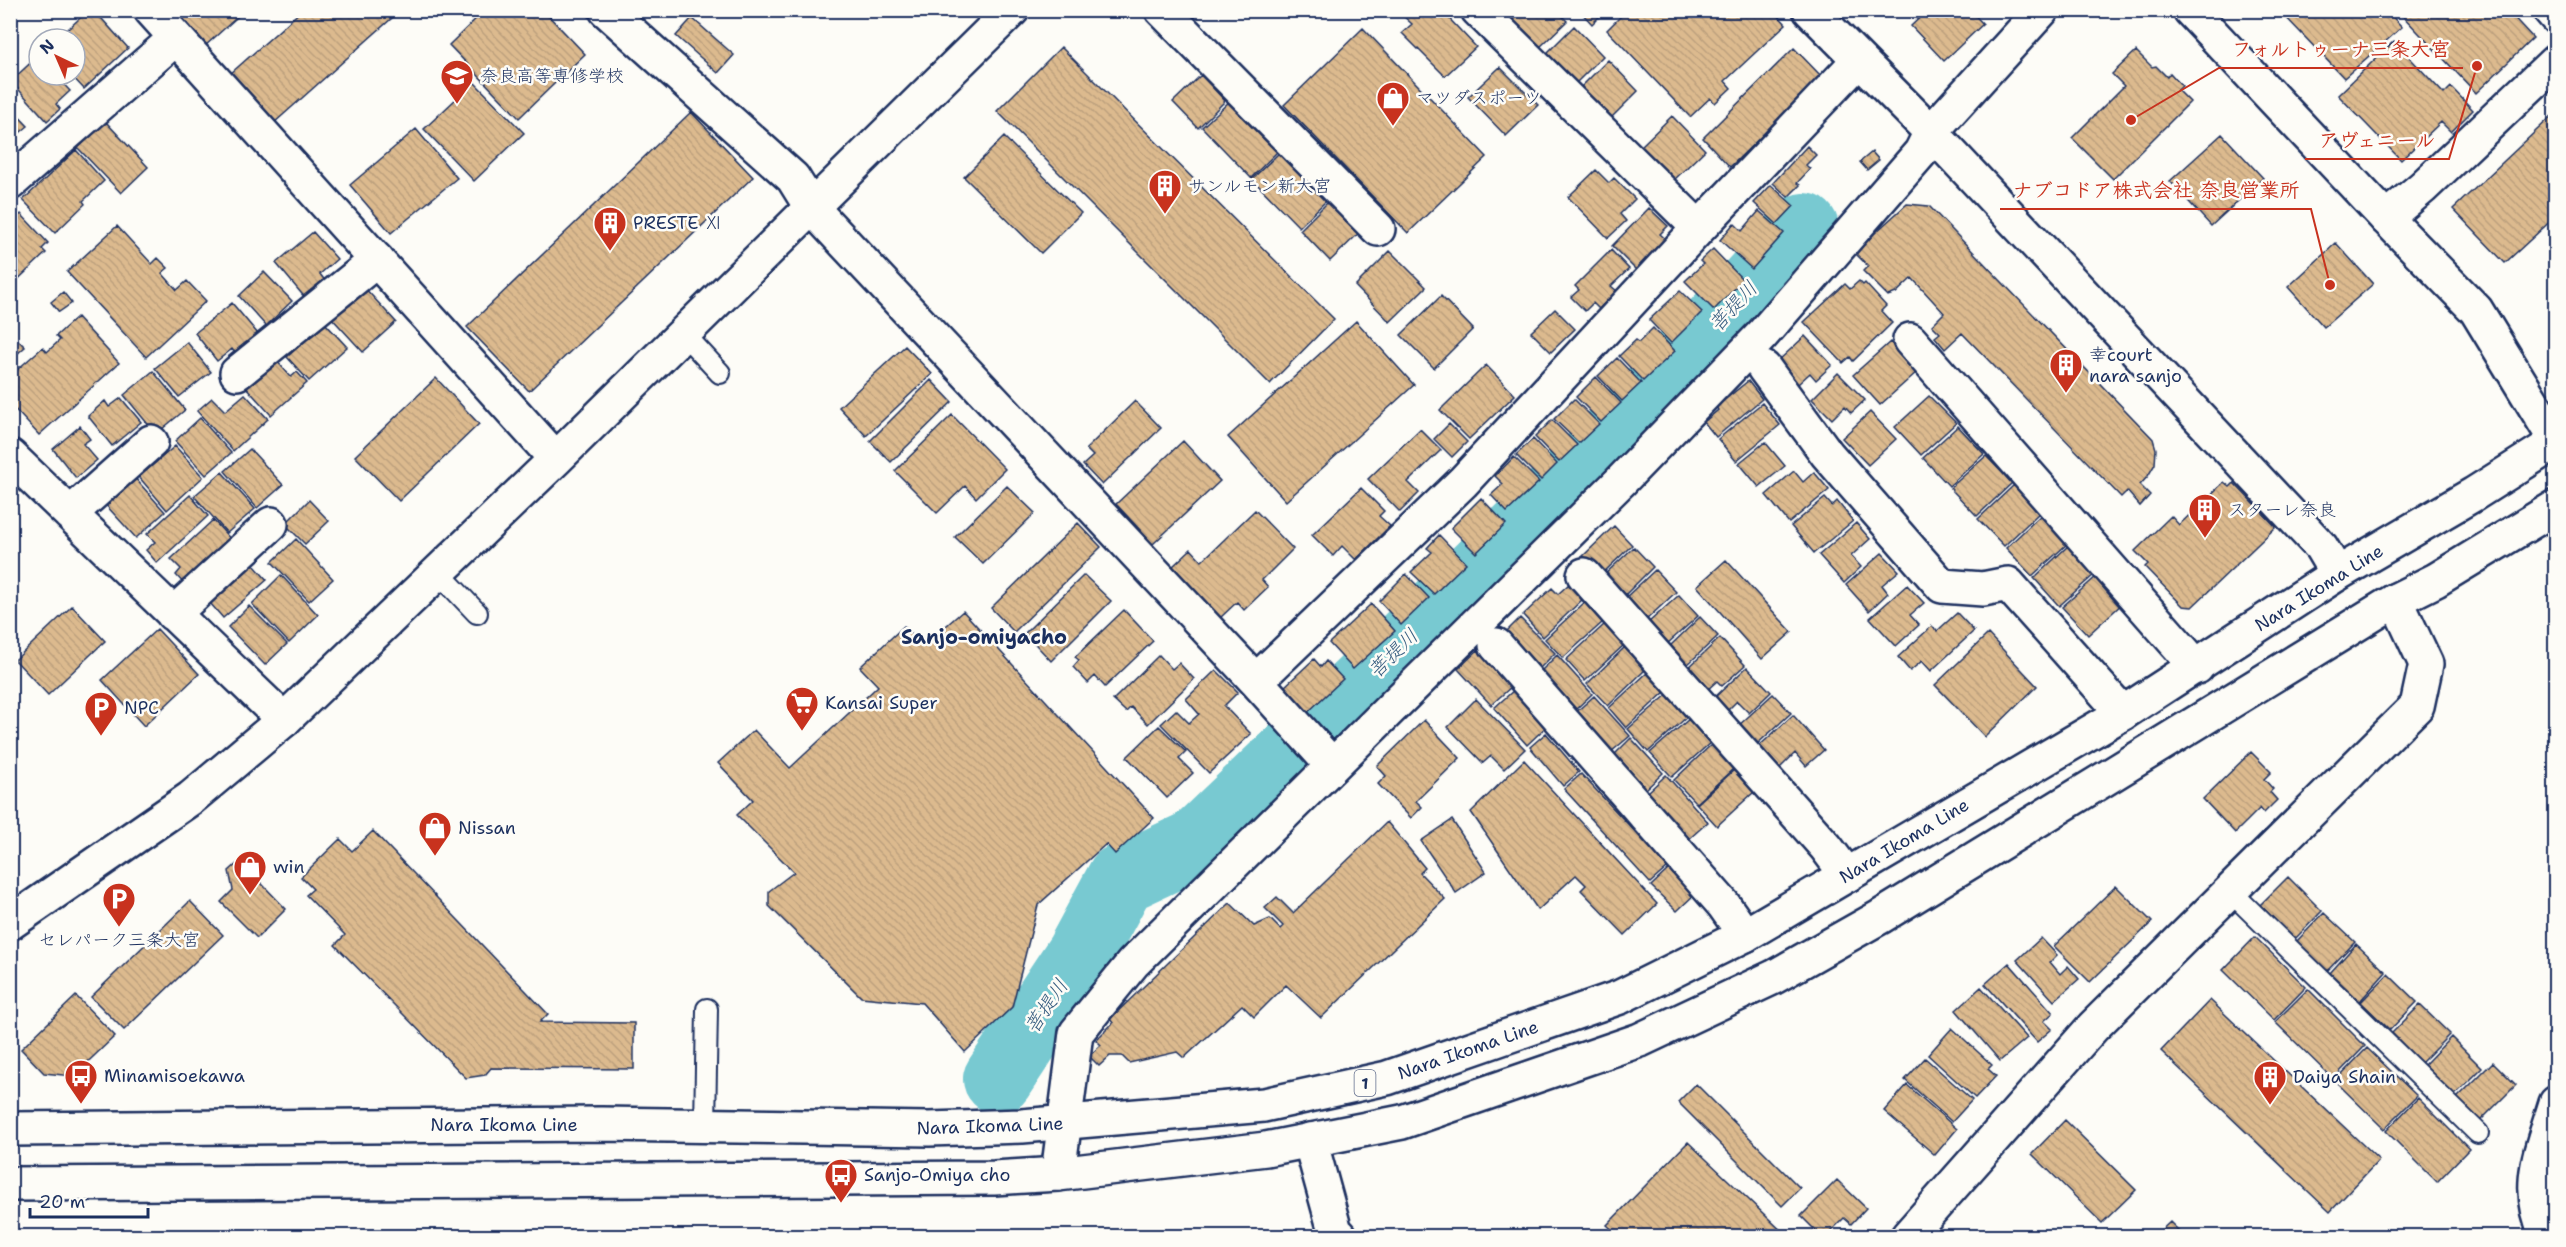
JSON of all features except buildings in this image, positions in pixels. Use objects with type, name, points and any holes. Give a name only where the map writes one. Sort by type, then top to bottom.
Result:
[{"type":"street","points":[[150,10],[556,459]]},
{"type":"street","points":[[606,10],[793,178],[811,207],[1256,681],[1314,746]]},
{"type":"street","points":[[10,923],[191,798],[284,720],[556,459],[1012,10]]},
{"type":"street","points":[[1162,10],[1378,229]]},
{"type":"street","points":[[1478,10],[1699,228]]},
{"type":"street","points":[[1810,10],[1858,61],[1931,132],[2321,547],[2337,574]]},
{"type":"street","points":[[1058,1174],[1076,1033],[1314,746],[1620,482],[1762,335],[1922,152],[1931,132],[2042,10]]},
{"type":"street","points":[[2190,10],[2476,310],[2556,441]]},
{"type":"street","points":[[2550,10],[2556,17]]},
{"type":"street","points":[[10,183],[176,38]]},
{"type":"street","points":[[1256,681],[1463,482],[1858,61]]},
{"type":"street","points":[[2386,218],[2423,187],[2556,62]]},
{"type":"street","points":[[237,373],[376,260]]},
{"type":"street","points":[[1910,340],[2197,667]]},
{"type":"street","points":[[1764,368],[1827,454],[1942,586],[1983,589],[2008,584],[2123,713]]},
{"type":"street","name":"Nara Ikoma Line","points":[[10,1128],[601,1124],[929,1129],[1063,1124],[1264,1105],[1387,1078],[1620,997],[1745,935],[2123,713],[2337,574],[2474,494],[2556,441]]},
{"type":"street","points":[[70,514],[151,442]]},
{"type":"street","points":[[10,456],[284,720]]},
{"type":"street","points":[[10,1184],[961,1179],[1058,1174],[1266,1149],[1402,1122],[1640,1040],[1774,977],[1880,917],[2396,600],[2436,580],[2556,507]]},
{"type":"street","points":[[173,614],[271,524]]},
{"type":"street","points":[[1584,575],[1826,847],[1847,875]]},
{"type":"street","points":[[1908,1236],[2093,1028],[2417,706],[2426,664],[2396,600]]},
{"type":"street","points":[[1496,645],[1722,904],[1745,935]]},
{"type":"street","points":[[2547,1236],[2538,1216],[2535,1197],[2537,1166],[2556,1103]]},
{"type":"street","points":[[1310,1140],[1335,1231],[1340,1236]]},
{"type":"lane","points":[[683,333],[720,373]]},
{"type":"lane","points":[[438,572],[477,613]]},
{"type":"lane","points":[[2230,891],[2478,1133]]},
{"type":"lane","points":[[705,1126],[707,1010]]},
{"type":"waterway","name":"菩提川","points":[[998,1079],[1080,955],[1121,879],[1196,844],[1592,460],[1804,228]]},
{"type":"place","name":"アヴェニール","points":[[2477,66]]},
{"type":"place","name":"奈良高等専修学校","points":[[457,105]]},
{"type":"place","name":"フォルトゥーナ三条大宮","points":[[2131,120]]},
{"type":"place","name":"マツダスポーツ","points":[[1393,127]]},
{"type":"place","name":"サンルモン新大宮","points":[[1165,215]]},
{"type":"place","name":"PRESTE Ⅺ","points":[[610,252]]},
{"type":"place","name":"ナブコドア株式会社 奈良営業所","points":[[2330,285]]},
{"type":"place","name":"幸court nara sanjo","points":[[2066,394]]},
{"type":"place","name":"スターレ奈良","points":[[2205,539]]},
{"type":"place","name":"Kansai Super","points":[[802,732]]},
{"type":"place","name":"NPC","points":[[101,737]]},
{"type":"place","name":"Nissan","points":[[435,857]]},
{"type":"place","name":"win","points":[[250,896]]},
{"type":"place","name":"セレパーク三条大宮","points":[[119,928]]},
{"type":"place","name":"Minamisoekawa","points":[[81,1105]]},
{"type":"place","name":"Daiya Shain","points":[[2270,1106]]},
{"type":"place","name":"Sanjo-Omiya cho","points":[[841,1204]]},
{"type":"district","name":"Sanjo-omiyacho","points":[[984,637]]}]
